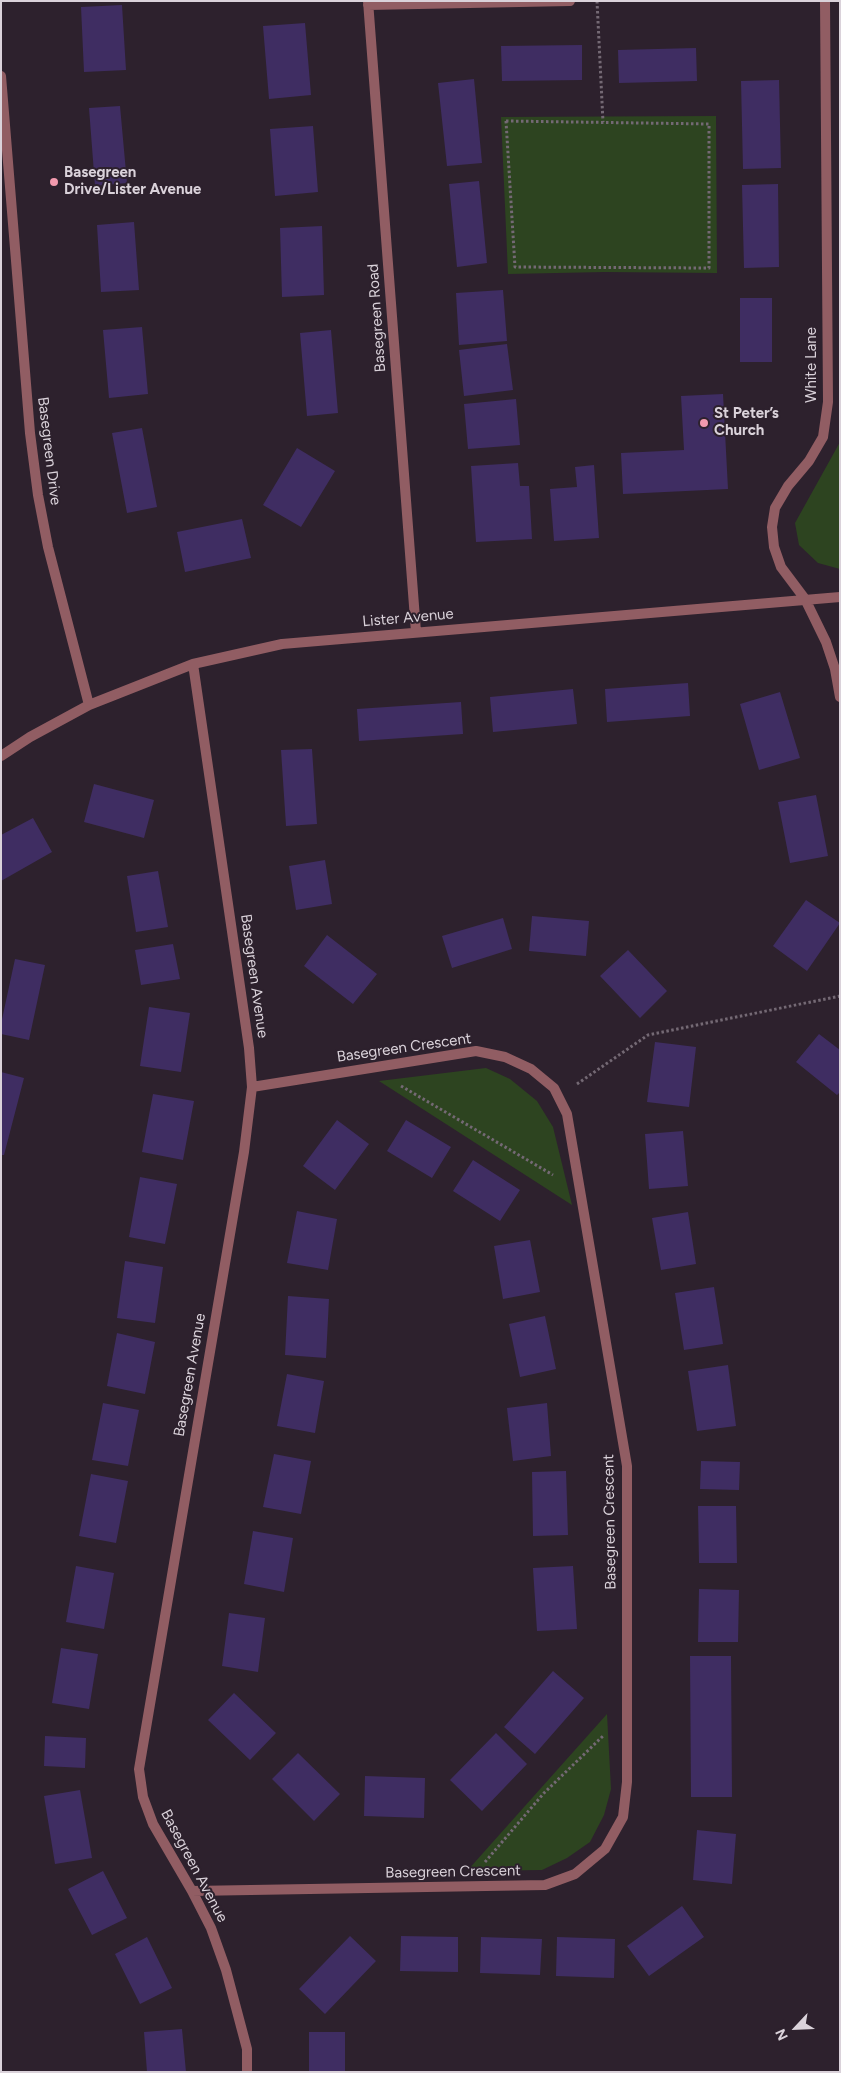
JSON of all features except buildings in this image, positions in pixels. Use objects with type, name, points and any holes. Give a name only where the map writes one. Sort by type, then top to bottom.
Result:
[{"type":"street","points":[[368,3],[570,1]]},
{"type":"street","name":"White Lane","points":[[825,1],[828,402],[823,437],[809,461],[788,486],[775,508],[772,527],[774,547],[781,567],[805,600],[826,642],[835,669],[840,697]]},
{"type":"street","name":"Basegreen Road","points":[[368,3],[416,632]]},
{"type":"street","name":"Basegreen Drive","points":[[1,76],[30,434],[38,495],[48,547],[89,706]]},
{"type":"street","name":"Lister Avenue","points":[[1,756],[30,737],[89,706],[192,664],[282,644],[840,597]]},
{"type":"street","name":"Basegreen Avenue","points":[[192,664],[250,1048],[252,1087],[244,1152],[139,1769],[143,1797],[153,1824],[211,1928],[226,1970],[246,2049],[247,2072]]},
{"type":"street","name":"Basegreen Crescent","points":[[192,1891],[545,1885],[575,1874],[605,1849],[623,1817],[628,1782],[627,1466],[566,1114],[554,1088],[531,1069],[505,1057],[476,1051],[252,1087]]},
{"type":"path","points":[[597,1],[603,122]]},
{"type":"path","points":[[506,121],[603,122],[710,124],[709,268],[515,267],[506,121]]},
{"type":"path","points":[[558,1098],[648,1035],[840,996]]},
{"type":"path","points":[[369,1068],[580,1190]]},
{"type":"path","points":[[464,1887],[544,1793],[627,1713]]},
{"type":"green space","points":[[716,116],[717,273],[605,272],[508,274],[501,117]]},
{"type":"green space","points":[[840,442],[840,569],[818,563],[799,545],[795,523]]},
{"type":"green space","points":[[486,1068],[510,1079],[537,1101],[553,1127],[572,1205],[379,1081]]},
{"type":"green space","points":[[607,1714],[611,1789],[604,1815],[590,1842],[567,1858],[542,1870],[467,1871]]},
{"type":"place","name":"Basegreen Drive/Lister Avenue","points":[[54,182]]},
{"type":"place","name":"St Peter’s Church","points":[[704,423]]}]
